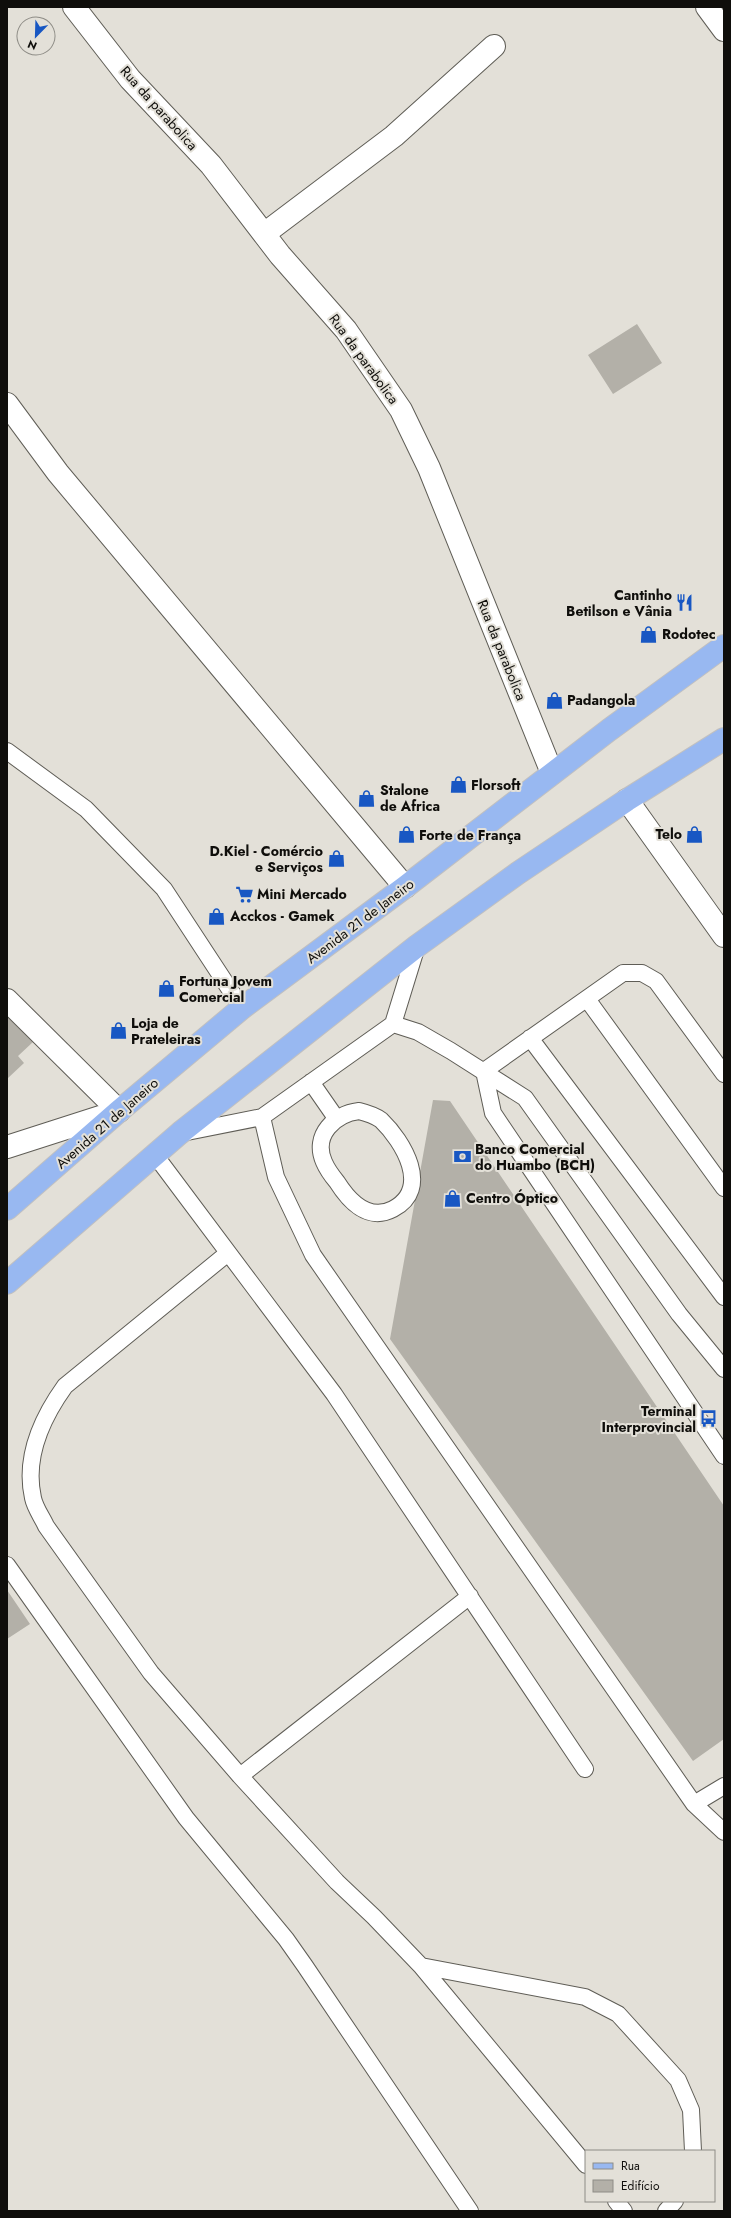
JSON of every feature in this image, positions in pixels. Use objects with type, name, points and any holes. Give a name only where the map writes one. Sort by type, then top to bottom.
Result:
[{"type":"main road","name":"Avenida 21 de Janeiro","points":[[7,1209],[119,1110],[242,1008],[406,887],[552,773],[724,646]]},
{"type":"main road","points":[[7,1283],[180,1133],[417,946],[518,873],[627,800],[724,739]]},
{"type":"street","name":"Rua da parabolica","points":[[74,7],[130,79],[211,165],[264,234],[346,330],[401,410],[429,468],[552,773]]},
{"type":"street","points":[[707,7],[724,30]]},
{"type":"street","points":[[264,234],[394,136],[494,46]]},
{"type":"street","points":[[7,404],[58,473],[406,887]]},
{"type":"street","points":[[627,800],[724,936]]},
{"type":"street","points":[[7,1000],[119,1110],[7,1147]]},
{"type":"lane","points":[[7,751],[86,809],[164,889],[242,1008]]},
{"type":"lane","points":[[180,1133],[262,1116],[393,1024],[417,946]]},
{"type":"lane","points":[[484,1070],[623,973],[642,973],[656,981],[724,1074]]},
{"type":"lane","points":[[587,998],[724,1188]]},
{"type":"lane","points":[[393,1024],[418,1032],[484,1070],[525,1098],[679,1314],[724,1370]]},
{"type":"lane","points":[[530,1038],[724,1297]]},
{"type":"lane","points":[[484,1070],[492,1113],[724,1456]]},
{"type":"lane","points":[[311,1082],[336,1118]]},
{"type":"lane","points":[[359,1111],[370,1114],[380,1120],[388,1129],[408,1157],[412,1168],[413,1180],[410,1192],[403,1202],[393,1209],[381,1213],[369,1212],[348,1200],[323,1161],[321,1149],[322,1137],[328,1126],[336,1118],[346,1113],[359,1111]]},
{"type":"lane","points":[[262,1116],[276,1177],[313,1255],[694,1804],[724,1832]]},
{"type":"lane","points":[[155,1155],[334,1394],[585,1769]]},
{"type":"lane","points":[[228,1252],[65,1386],[51,1406],[33,1448],[30,1474],[33,1499],[46,1526],[62,1551],[151,1673],[240,1776],[336,1882],[374,1917],[421,1966],[585,2164]]},
{"type":"lane","points":[[7,1565],[186,1818],[286,1939],[470,2211]]},
{"type":"lane","points":[[240,1776],[470,1596]]},
{"type":"lane","points":[[694,1804],[724,1786]]},
{"type":"lane","points":[[421,1966],[584,1997],[618,2014],[678,2080],[690,2110],[693,2150]]},
{"type":"lane","points":[[617,2202],[624,2211]]},
{"type":"lane","points":[[666,2211],[674,2202]]},
{"type":"building","points":[[637,324],[662,363],[613,394],[588,355]]},
{"type":"building","points":[[7,1015],[33,1042],[18,1056],[24,1063],[7,1079]]},
{"type":"building","points":[[433,1100],[450,1101],[724,1506],[724,1739],[693,1761],[390,1339]]},
{"type":"building","points":[[7,1590],[30,1624],[7,1639]]},
{"type":"place","name":"Cantinho Betilson e Vânia","points":[[685,603]]},
{"type":"place","name":"Rodotec","points":[[649,634]]},
{"type":"place","name":"Padangola","points":[[554,700]]},
{"type":"place","name":"Florsoft","points":[[458,785]]},
{"type":"place","name":"Stalone de Africa","points":[[367,798]]},
{"type":"place","name":"Telo","points":[[695,834]]},
{"type":"place","name":"Forte de França","points":[[406,835]]},
{"type":"place","name":"D.Kiel - Comércio e Serviços","points":[[336,859]]},
{"type":"place","name":"Mini Mercado","points":[[244,894]]},
{"type":"place","name":"Acckos - Gamek","points":[[217,916]]},
{"type":"place","name":"Fortuna Jovem Comercial","points":[[166,989]]},
{"type":"place","name":"Loja de Prateleiras","points":[[118,1031]]},
{"type":"place","name":"Banco Comercial do Huambo (BCH)","points":[[462,1157]]},
{"type":"place","name":"Centro Óptico","points":[[453,1198]]},
{"type":"place","name":"Terminal Interprovincial","points":[[709,1419]]}]
